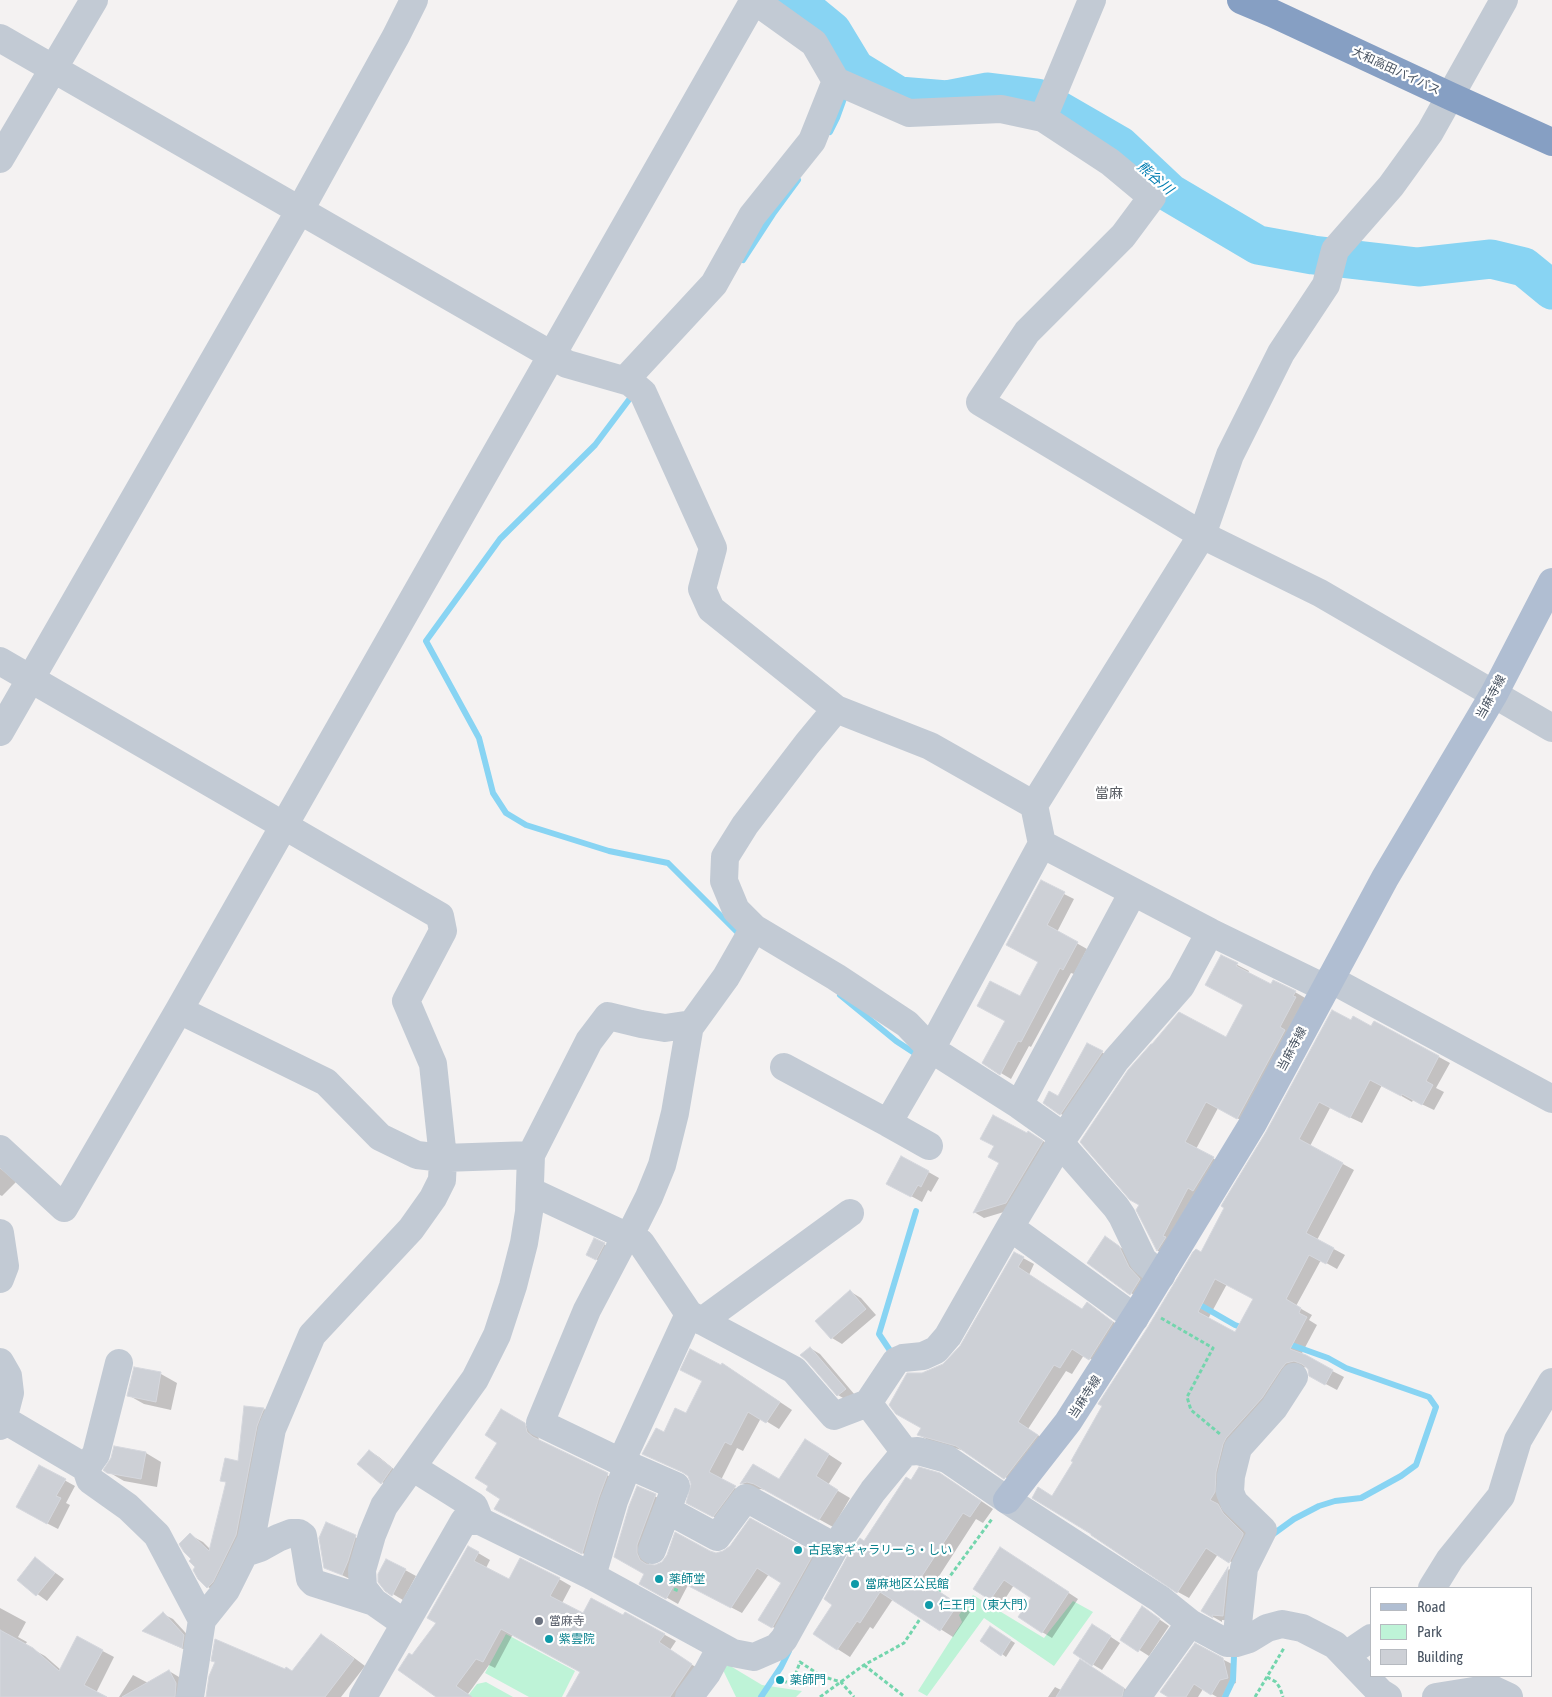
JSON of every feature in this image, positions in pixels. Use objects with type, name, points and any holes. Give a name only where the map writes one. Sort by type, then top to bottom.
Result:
[{"type":"highway","name":"大和高田バイパス","points":[[1241,0],[1552,142]]},
{"type":"main road","name":"当麻寺線","points":[[1007,1500],[1068,1422],[1161,1276],[1252,1124],[1384,878],[1494,694],[1552,582]]},
{"type":"street","points":[[0,159],[52,68],[94,0]]},
{"type":"street","points":[[0,732],[300,210],[414,0]]},
{"type":"street","points":[[0,1149],[64,1208],[179,1010],[754,0],[814,42],[845,86],[909,113],[1001,108],[1047,108],[1152,197],[1123,236],[1027,332],[980,402],[1202,535],[1320,593],[1552,728]]},
{"type":"street","points":[[1047,108],[1092,0]]},
{"type":"street","points":[[888,1123],[927,1056],[1042,844],[1034,805],[1202,535],[1230,455],[1281,353],[1326,285],[1333,257],[1392,186],[1430,132],[1504,0]]},
{"type":"street","points":[[0,38],[567,364],[632,385],[713,548],[702,589],[711,609],[836,709],[930,746],[1034,805]]},
{"type":"street","points":[[632,385],[714,284],[752,216],[812,141],[845,86]]},
{"type":"street","points":[[0,661],[440,916],[444,931],[406,1001],[433,1064],[443,1158],[442,1180],[433,1198],[411,1229],[312,1335],[272,1429],[251,1540],[226,1590],[202,1620],[190,1697]]},
{"type":"street","points":[[836,709],[745,825],[725,857],[724,881],[736,910],[750,936],[836,977],[907,1024],[927,1056],[1019,1105],[1062,1140],[1116,1206],[1142,1260],[1161,1276]]},
{"type":"street","points":[[1042,844],[1210,932],[1328,984],[1552,1099]]},
{"type":"street","points":[[1019,1105],[1133,892]]},
{"type":"street","points":[[530,1191],[641,1243],[696,1317],[794,1370],[834,1416],[868,1403],[900,1359],[923,1356],[936,1350],[948,1336],[1062,1140],[1116,1060],[1181,986],[1210,932]]},
{"type":"street","points":[[404,1624],[374,1602],[363,1588],[362,1570],[372,1535],[384,1506],[475,1380],[497,1335],[513,1286],[524,1243],[530,1191],[531,1155],[589,1041],[608,1016],[665,1028],[692,1024],[726,977],[750,936]]},
{"type":"street","points":[[179,1010],[326,1082],[380,1137],[417,1155],[443,1158],[531,1155]]},
{"type":"street","points":[[652,1550],[676,1486],[624,1464],[540,1422],[587,1310],[649,1197],[662,1165],[675,1113],[690,1024]]},
{"type":"street","points":[[784,1067],[929,1146]]},
{"type":"street","points":[[592,1576],[624,1464],[696,1317],[850,1213]]},
{"type":"street","points":[[1010,1227],[1138,1312]]},
{"type":"street","points":[[0,1233],[5,1266],[0,1279]]},
{"type":"street","points":[[0,1362],[8,1376],[10,1393],[2,1419],[86,1468],[90,1480],[128,1507],[158,1535],[202,1620]]},
{"type":"street","points":[[86,1468],[96,1454],[120,1364]]},
{"type":"street","points":[[1236,1643],[1244,1568],[1263,1530],[1234,1502],[1230,1492],[1231,1476],[1238,1448],[1274,1408],[1294,1377]]},
{"type":"street","points":[[1433,1587],[1450,1559],[1501,1496],[1518,1440],[1552,1382]]},
{"type":"street","points":[[868,1403],[910,1452],[947,1459],[1160,1599],[1190,1623],[1227,1643],[1236,1643],[1267,1628],[1282,1624],[1302,1628],[1335,1645],[1380,1692],[1388,1697]]},
{"type":"street","points":[[363,1697],[464,1521],[480,1521],[592,1576],[733,1653],[754,1657],[777,1646],[784,1639],[835,1547],[873,1491],[910,1452]]},
{"type":"street","points":[[412,1467],[474,1506],[480,1521]]},
{"type":"street","points":[[667,1510],[717,1537],[746,1498],[835,1547]]},
{"type":"street","points":[[244,1553],[260,1548],[278,1538],[292,1533],[299,1533],[303,1536],[310,1579],[314,1583],[374,1602]]},
{"type":"street","points":[[1136,1697],[1190,1623]]},
{"type":"street","points":[[1346,1656],[1370,1639]]},
{"type":"street","points":[[689,1697],[707,1673],[721,1646]]},
{"type":"street","points":[[1436,1697],[1486,1689],[1494,1690],[1509,1697]]},
{"type":"path","points":[[1138,1312],[1213,1348],[1187,1397],[1191,1410],[1238,1448]]},
{"type":"path","points":[[939,1591],[1007,1500]]},
{"type":"path","points":[[674,1589],[679,1591]]},
{"type":"path","points":[[820,1697],[864,1666],[904,1643],[920,1619]]},
{"type":"path","points":[[1255,1697],[1286,1645],[1291,1626]]},
{"type":"path","points":[[783,1681],[792,1684],[800,1662],[821,1676],[841,1682],[854,1697]]},
{"type":"path","points":[[864,1666],[905,1697]]},
{"type":"path","points":[[1268,1677],[1276,1682],[1283,1697]]},
{"type":"green space","points":[[973,1595],[1044,1638],[1073,1601],[1093,1612],[1054,1666],[984,1618],[927,1696],[918,1691],[962,1622],[959,1615]]},
{"type":"green space","points":[[506,1634],[575,1671],[562,1697],[529,1697],[485,1673]]},
{"type":"green space","points":[[727,1664],[762,1685],[802,1691],[796,1697],[736,1697],[723,1670]]},
{"type":"green space","points":[[486,1682],[513,1697],[467,1697],[477,1684]]},
{"type":"building","points":[[1041,880],[1065,892],[1047,925],[1078,942],[1063,970],[1060,968],[1021,1042],[1018,1041],[1000,1075],[982,1063],[1005,1021],[977,1006],[990,981],[1020,996],[1038,962],[1006,945]]},
{"type":"building","points":[[1221,955],[1238,963],[1236,966],[1271,984],[1273,980],[1296,991],[1293,996],[1296,997],[1280,1027],[1285,1030],[1237,1119],[1206,1102],[1185,1142],[1214,1157],[1193,1191],[1188,1188],[1163,1236],[1166,1237],[1157,1251],[1136,1210],[1139,1205],[1130,1200],[1080,1142],[1128,1070],[1179,1012],[1226,1037],[1243,1005],[1205,985]]},
{"type":"building","points":[[1332,1010],[1351,1020],[1353,1016],[1371,1026],[1374,1021],[1439,1056],[1426,1081],[1433,1085],[1422,1105],[1370,1080],[1350,1118],[1319,1102],[1299,1139],[1343,1163],[1306,1233],[1334,1248],[1326,1264],[1309,1255],[1286,1299],[1301,1308],[1299,1313],[1307,1317],[1290,1349],[1306,1355],[1333,1370],[1325,1385],[1309,1376],[1308,1369],[1302,1364],[1294,1361],[1286,1363],[1262,1398],[1226,1438],[1216,1472],[1215,1492],[1210,1500],[1218,1504],[1223,1513],[1243,1535],[1229,1563],[1206,1548],[1177,1593],[1091,1534],[1032,1498],[1038,1487],[1052,1496],[1073,1462],[1071,1461],[1102,1406],[1098,1404],[1148,1327],[1193,1252],[1196,1249],[1201,1252],[1224,1208],[1221,1206],[1266,1132]],"holes":[[[1215,1279],[1253,1299],[1235,1332],[1198,1312]]]},
{"type":"building","points":[[1087,1043],[1103,1051],[1060,1115],[1043,1103],[1049,1091],[1058,1096]]},
{"type":"building","points":[[993,1115],[1027,1133],[1028,1131],[1043,1141],[1006,1203],[973,1213],[999,1163],[988,1157],[994,1146],[980,1139]]},
{"type":"building","points":[[901,1156],[929,1171],[921,1187],[918,1185],[911,1197],[886,1184]]},
{"type":"building","points":[[1105,1236],[1119,1246],[1129,1267],[1140,1279],[1130,1295],[1087,1263]]},
{"type":"building","points":[[594,1238],[605,1243],[596,1260],[586,1255]]},
{"type":"building","points":[[1014,1252],[1024,1257],[1018,1267],[1082,1309],[1087,1302],[1113,1322],[1089,1360],[1072,1349],[1060,1368],[1054,1365],[1018,1422],[1038,1435],[1004,1479],[956,1446],[917,1435],[921,1428],[896,1414],[889,1405],[907,1373],[922,1373],[943,1364],[960,1346]]},
{"type":"building","points":[[850,1290],[866,1309],[831,1339],[815,1321]]},
{"type":"building","points":[[810,1347],[846,1389],[837,1396],[800,1355]]},
{"type":"building","points":[[690,1349],[721,1365],[722,1363],[780,1402],[766,1423],[748,1412],[731,1445],[725,1442],[709,1472],[736,1486],[713,1517],[686,1503],[691,1484],[688,1476],[642,1454],[656,1428],[664,1432],[675,1408],[686,1413],[702,1381],[680,1370]]},
{"type":"building","points":[[134,1367],[161,1372],[156,1402],[127,1396]]},
{"type":"building","points":[[244,1406],[264,1408],[257,1426],[236,1535],[213,1582],[207,1588],[198,1579],[193,1570],[195,1567],[189,1561],[191,1559],[179,1544],[190,1533],[209,1551],[226,1482],[220,1481],[225,1458],[238,1461]]},
{"type":"building","points":[[501,1409],[525,1423],[527,1432],[533,1437],[608,1473],[582,1554],[494,1509],[500,1499],[486,1490],[488,1486],[475,1478],[497,1443],[485,1435]]},
{"type":"building","points":[[805,1439],[829,1454],[816,1476],[838,1490],[819,1520],[754,1484],[747,1482],[740,1484],[753,1464],[779,1479]]},
{"type":"building","points":[[114,1446],[146,1452],[141,1479],[107,1473],[103,1470],[111,1458]]},
{"type":"building","points":[[369,1450],[392,1468],[381,1484],[357,1464]]},
{"type":"building","points":[[39,1465],[66,1479],[56,1496],[61,1498],[47,1524],[16,1507]]},
{"type":"building","points":[[919,1467],[940,1473],[981,1501],[970,1517],[963,1513],[920,1579],[958,1604],[940,1631],[880,1592],[860,1623],[857,1621],[837,1650],[813,1634],[832,1605],[824,1599],[848,1555],[860,1538],[864,1541],[906,1477],[911,1480]]},
{"type":"building","points":[[637,1486],[656,1494],[637,1545],[637,1553],[640,1560],[646,1564],[655,1565],[662,1562],[667,1555],[675,1532],[710,1551],[716,1553],[723,1551],[730,1546],[750,1518],[814,1553],[772,1628],[758,1620],[781,1583],[757,1568],[731,1608],[677,1580],[666,1599],[639,1584],[644,1574],[614,1557]]},
{"type":"building","points":[[326,1522],[356,1535],[342,1575],[324,1568],[319,1538]]},
{"type":"building","points":[[468,1546],[479,1552],[474,1561],[509,1579],[520,1558],[560,1578],[550,1596],[583,1613],[591,1598],[623,1615],[625,1612],[665,1634],[659,1642],[692,1664],[670,1697],[566,1697],[580,1672],[501,1629],[483,1662],[476,1659],[456,1686],[472,1697],[436,1697],[398,1670],[409,1653],[412,1655],[436,1623],[427,1618]]},
{"type":"building","points":[[1000,1547],[1069,1592],[1042,1633],[1018,1617],[1031,1598],[1004,1580],[990,1600],[973,1589]]},
{"type":"building","points":[[35,1557],[55,1573],[36,1596],[17,1580]]},
{"type":"building","points":[[386,1559],[406,1569],[392,1596],[378,1582],[378,1574]]},
{"type":"building","points":[[1228,1567],[1223,1616],[1212,1615],[1213,1618],[1201,1611]]},
{"type":"building","points":[[1142,1606],[1160,1619],[1138,1652],[1120,1640]]},
{"type":"building","points":[[163,1612],[184,1635],[182,1648],[142,1631]]},
{"type":"building","points":[[1092,1624],[1111,1636],[1092,1666],[1073,1653]]},
{"type":"building","points":[[990,1626],[1011,1640],[1001,1656],[980,1641]]},
{"type":"building","points":[[0,1630],[33,1648],[59,1671],[77,1636],[103,1650],[84,1685],[107,1697],[0,1697]]},
{"type":"building","points":[[321,1634],[354,1659],[325,1697],[206,1697],[209,1676],[215,1662],[211,1661],[215,1639],[292,1671]]},
{"type":"building","points":[[1195,1643],[1223,1658],[1228,1678],[1220,1680],[1211,1695],[1194,1684],[1186,1697],[1168,1697],[1160,1692]]},
{"type":"building","points":[[1080,1659],[1124,1688],[1122,1697],[1056,1697]]},
{"type":"building","points":[[169,1670],[176,1683],[175,1697],[122,1697]]},
{"type":"waterway","name":"熊谷川","points":[[794,0],[832,31],[855,69],[899,96],[947,100],[988,92],[1037,98],[1120,146],[1170,193],[1258,245],[1313,255],[1418,267],[1491,259],[1524,267],[1552,290]]},
{"type":"waterway","points":[[851,81],[855,69]]},
{"type":"waterway","points":[[830,132],[846,93]]},
{"type":"waterway","points":[[743,260],[798,180]]},
{"type":"waterway","points":[[634,393],[595,445],[500,539],[426,641],[479,738],[493,793],[506,813],[526,825],[609,851],[668,863],[742,935]]},
{"type":"waterway","points":[[840,995],[896,1041],[919,1056]]},
{"type":"waterway","points":[[893,1355],[879,1334],[916,1211]]},
{"type":"waterway","points":[[1195,1302],[1235,1325],[1246,1329]]},
{"type":"waterway","points":[[1272,1535],[1294,1519],[1319,1506],[1335,1501],[1361,1498],[1401,1476],[1416,1465],[1436,1407],[1429,1397],[1346,1368],[1328,1358],[1286,1343]]},
{"type":"waterway","points":[[761,1697],[789,1651]]},
{"type":"waterway","points":[[1225,1697],[1233,1680],[1236,1651]]},
{"type":"place","name":"古民家ギャラリーら・しい","points":[[798,1550]]},
{"type":"place","name":"薬師堂","points":[[659,1579]]},
{"type":"place","name":"當麻地区公民館","points":[[855,1584]]},
{"type":"place","name":"仁王門（東大門）","points":[[929,1605]]},
{"type":"place","name":"當麻寺","points":[[539,1621]]},
{"type":"place","name":"紫雲院","points":[[549,1639]]},
{"type":"place","name":"薬師門","points":[[780,1680]]},
{"type":"district","name":"當麻","points":[[1109,794]]}]
